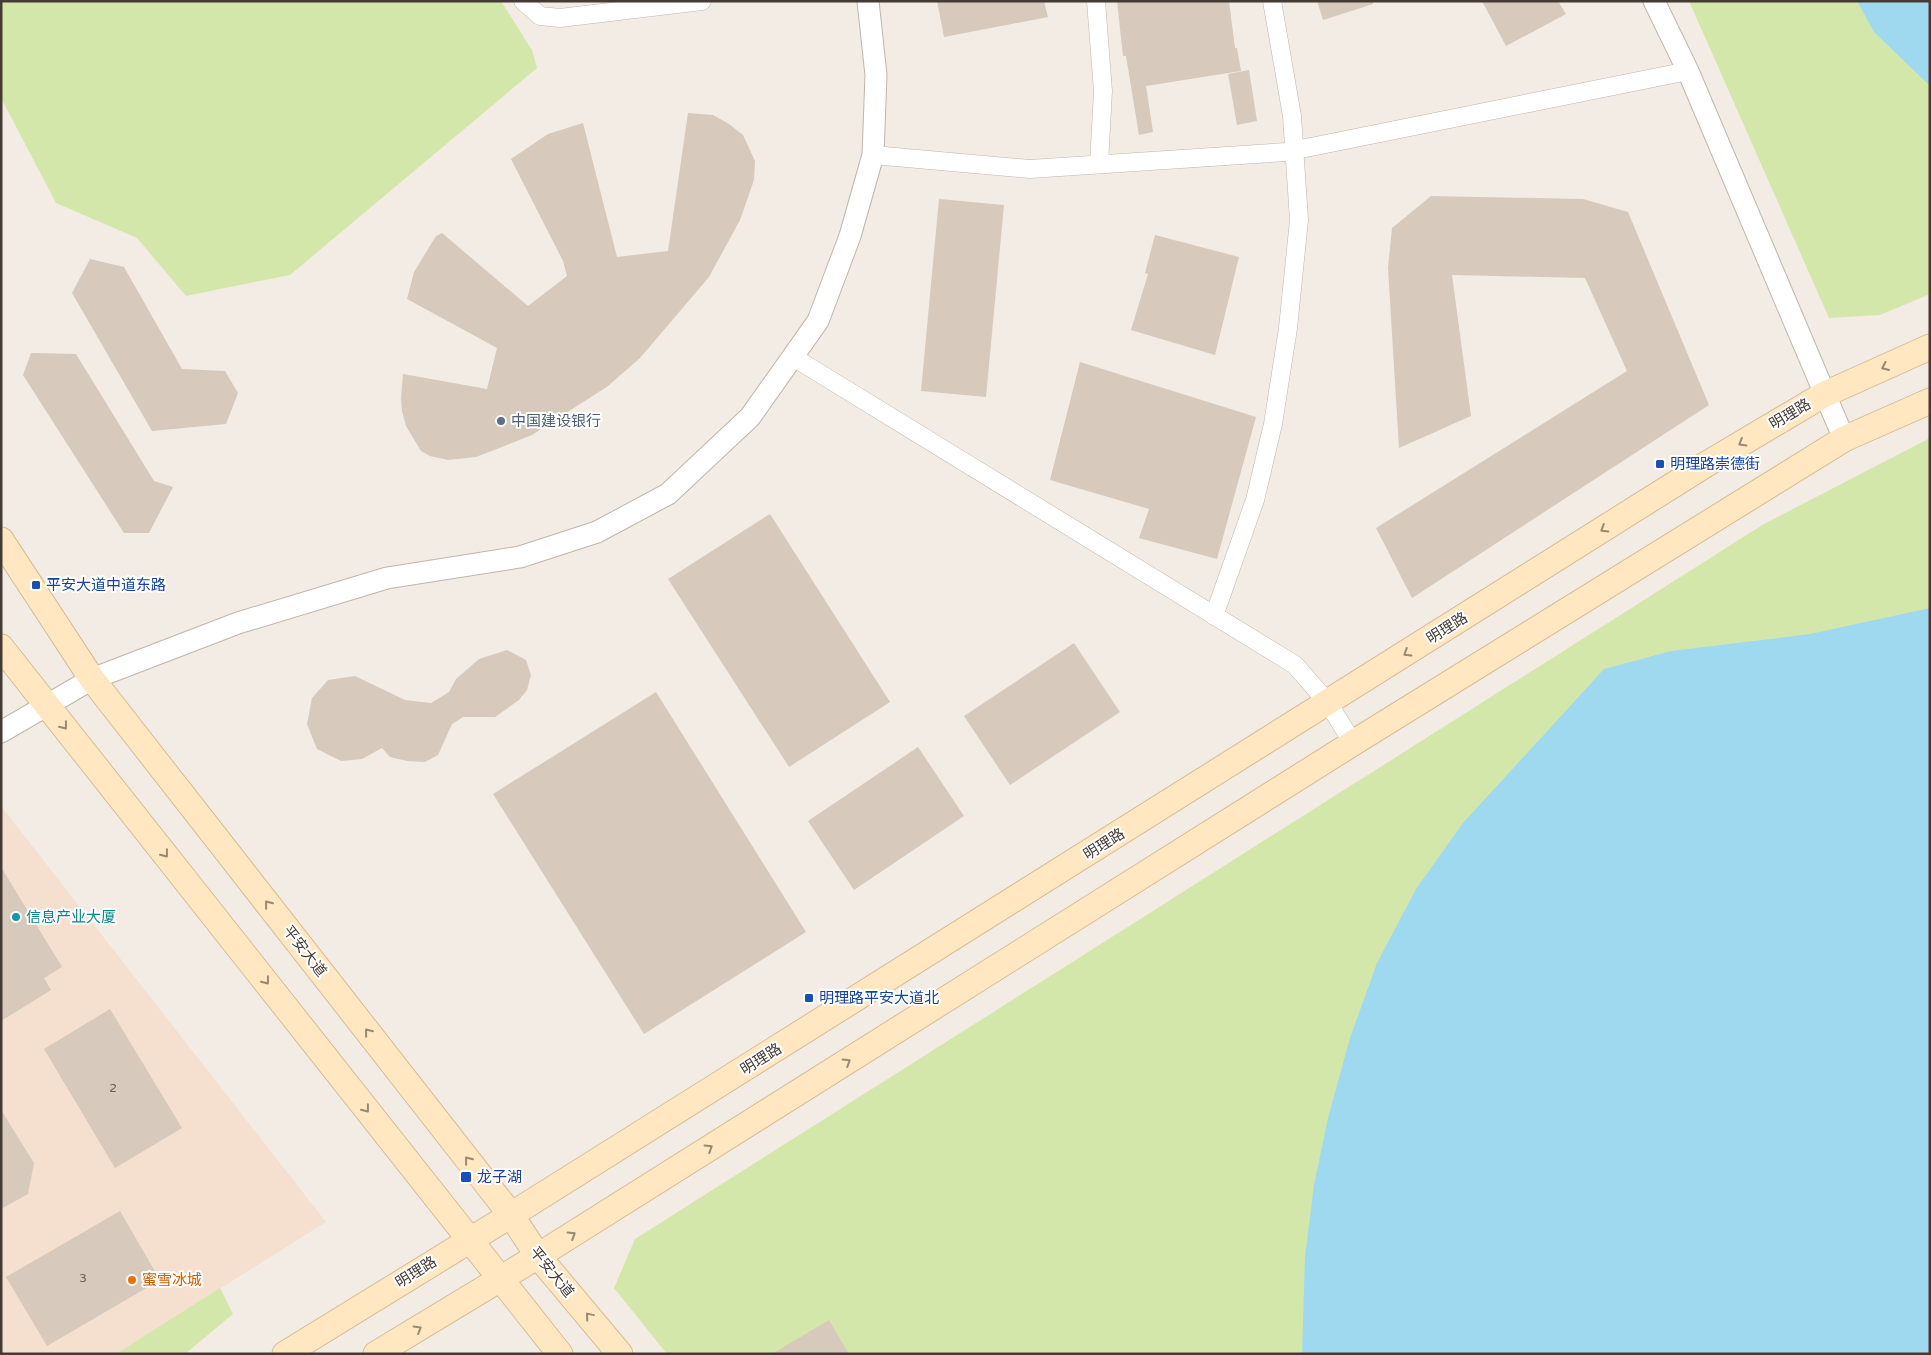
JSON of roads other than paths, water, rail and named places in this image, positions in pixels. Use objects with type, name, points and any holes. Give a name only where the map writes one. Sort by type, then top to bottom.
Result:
[{"type":"main road","name":"明理路","points":[[285,1354],[469,1239],[511,1215],[1704,465],[1823,394],[1930,347]]},
{"type":"main road","points":[[376,1354],[538,1256],[1353,743],[1844,438],[1930,401]]},
{"type":"main road","name":"平安大道","points":[[1,540],[92,679],[511,1215],[538,1256],[620,1354]]},
{"type":"main road","points":[[1,647],[560,1354]]},
{"type":"street","points":[[523,1],[540,16],[560,18],[702,1]]},
{"type":"street","points":[[1,732],[46,704],[92,679],[238,623],[387,578],[520,557],[597,532],[668,494],[750,417],[818,322],[850,236],[873,155],[876,75],[868,1]]},
{"type":"street","points":[[1096,1],[1103,91],[1099,164]]},
{"type":"street","points":[[1214,616],[1255,500],[1273,424],[1288,328],[1298,220],[1292,116],[1272,1]]},
{"type":"street","points":[[1654,1],[1688,71],[1823,394],[1844,438]]},
{"type":"street","points":[[873,155],[1030,169],[1294,150],[1688,71]]},
{"type":"street","points":[[793,357],[1295,665],[1328,703],[1353,743]]},
{"type":"water","points":[[1857,1],[1930,1],[1930,86],[1874,32]]},
{"type":"water","points":[[1930,608],[1930,1354],[1302,1354],[1305,1257],[1314,1185],[1328,1118],[1350,1038],[1377,963],[1416,889],[1463,823],[1604,669],[1671,651],[1810,634]]},
{"type":"place","name":"中国建设银行","points":[[501,421]]},
{"type":"place","name":"明理路崇德街","points":[[1660,464]]},
{"type":"place","name":"平安大道中道东路","points":[[36,585]]},
{"type":"place","name":"信息产业大厦","points":[[16,917]]},
{"type":"place","name":"明理路平安大道北","points":[[809,998]]},
{"type":"place","name":"龙子湖","points":[[466,1177]]},
{"type":"place","name":"蜜雪冰城","points":[[132,1280]]}]
